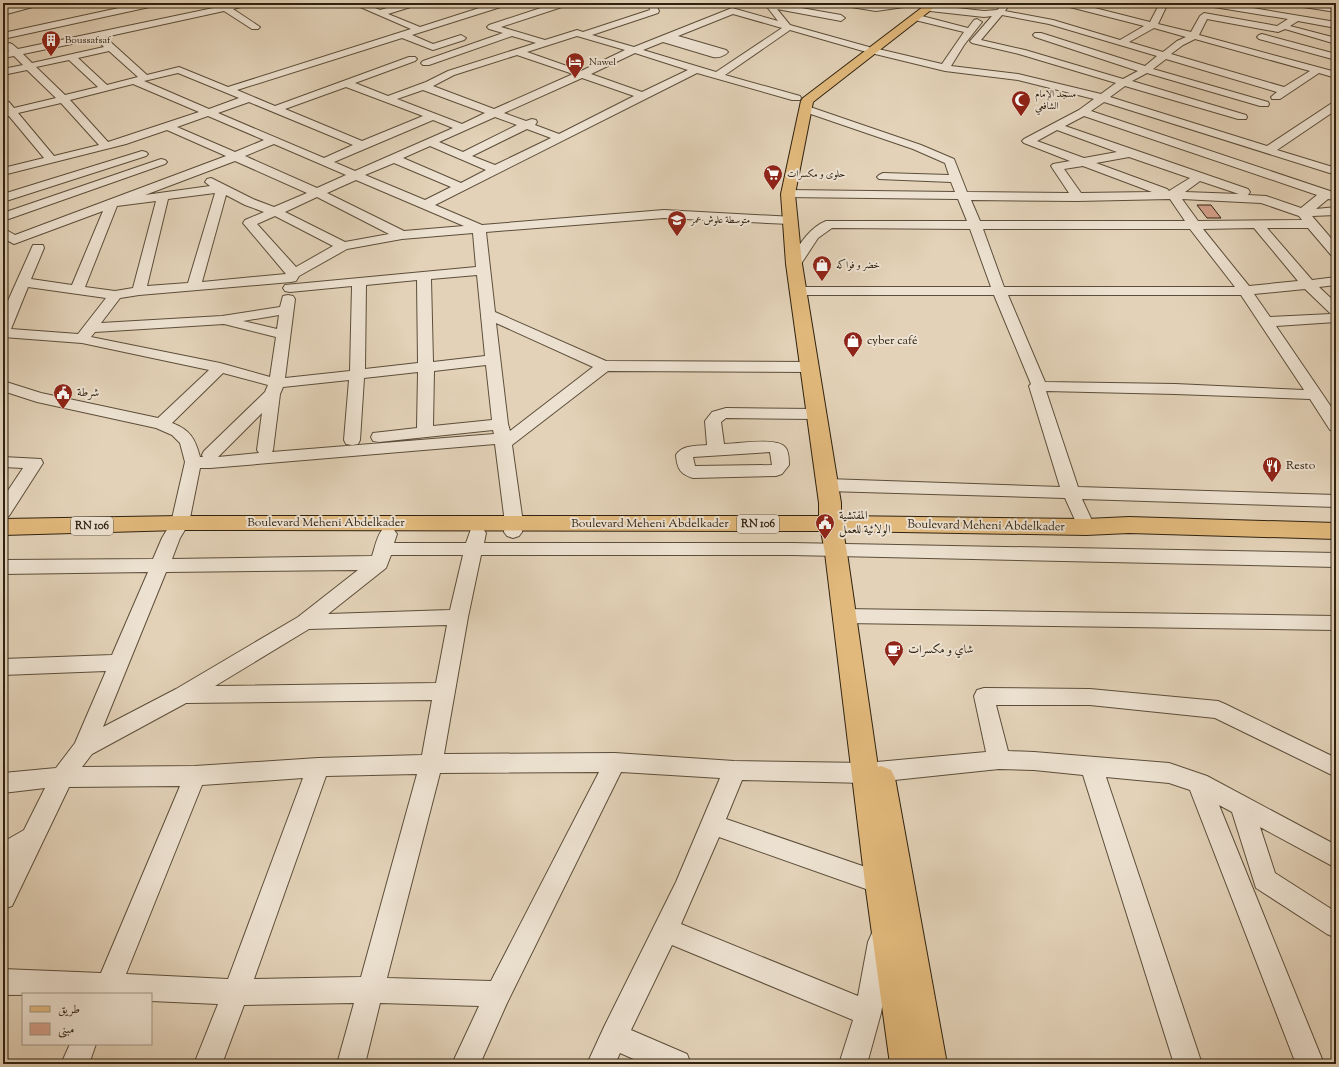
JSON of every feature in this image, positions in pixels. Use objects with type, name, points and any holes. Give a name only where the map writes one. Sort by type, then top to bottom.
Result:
[{"type":"main road","points":[[930,1064],[873,772],[851,616],[827,485],[816,414],[794,264],[788,194],[803,103],[809,91],[918,18],[931,5]]},
{"type":"main road","points":[[870,50],[931,5]]},
{"type":"main road","name":"Boulevard Meheni Abdelkader","points":[[836,531],[1129,526],[1336,531]]},
{"type":"main road","name":"RN 106","points":[[3,527],[176,531]]},
{"type":"main road","points":[[176,531],[383,549],[475,541],[513,528]]},
{"type":"main road","name":"Boulevard Meheni Abdelkader","points":[[176,531],[513,528],[1095,534],[1336,540]]},
{"type":"main road","name":"RN 106","points":[[3,539],[176,531]]},
{"type":"main road","points":[[873,772],[880,883],[907,1064]]},
{"type":"street","points":[[3,12],[37,3]]},
{"type":"street","points":[[106,146],[63,99],[28,66],[3,38],[154,3]]},
{"type":"street","points":[[218,3],[255,26]]},
{"type":"street","points":[[3,55],[98,36],[246,3]]},
{"type":"street","points":[[355,3],[420,30]]},
{"type":"street","points":[[228,90],[504,3]]},
{"type":"street","points":[[485,25],[565,3]]},
{"type":"street","points":[[845,3],[859,4],[876,8],[911,3]]},
{"type":"street","points":[[945,68],[964,39],[992,3]]},
{"type":"street","points":[[975,41],[1007,3]]},
{"type":"street","points":[[1022,52],[1050,22],[1065,3],[1113,11],[1153,25],[1336,75]]},
{"type":"street","points":[[1121,43],[1153,25],[1164,3]]},
{"type":"street","points":[[1335,26],[1210,3],[1194,36],[1180,43],[1146,70],[1124,82],[1083,112],[1058,127],[1028,141],[1173,195],[1245,292],[1336,426]]},
{"type":"street","points":[[1297,3],[1336,9]]},
{"type":"street","points":[[381,13],[407,4]]},
{"type":"street","points":[[769,4],[841,18]]},
{"type":"street","points":[[769,4],[788,28]]},
{"type":"street","points":[[815,35],[859,4]]},
{"type":"street","points":[[532,5],[544,9]]},
{"type":"street","points":[[931,5],[984,14],[1000,12],[1050,22],[1286,91]]},
{"type":"street","points":[[582,35],[655,11],[653,7]]},
{"type":"street","points":[[1080,30],[1113,11]]},
{"type":"street","points":[[249,223],[431,143],[634,50],[732,12],[870,50],[945,68],[1018,77],[1103,98],[1336,172]]},
{"type":"street","points":[[1204,16],[1278,29],[1335,26]]},
{"type":"street","points":[[460,17],[545,43]]},
{"type":"street","points":[[918,18],[970,31]]},
{"type":"street","points":[[1240,49],[1297,18]]},
{"type":"street","points":[[434,47],[470,35],[436,24]]},
{"type":"street","points":[[716,76],[788,28]]},
{"type":"street","points":[[1289,28],[1336,40]]},
{"type":"street","points":[[426,63],[512,33]]},
{"type":"street","points":[[388,99],[426,85],[451,73],[577,33],[803,103],[950,161],[999,291],[1039,386],[1037,386],[1071,493],[1086,527]]},
{"type":"street","points":[[1038,34],[1146,70],[1264,104]]},
{"type":"street","points":[[403,35],[451,55]]},
{"type":"street","points":[[98,36],[140,80],[208,113],[326,161],[479,228]]},
{"type":"street","points":[[475,37],[487,42]]},
{"type":"street","points":[[1262,37],[1336,57]]},
{"type":"street","points":[[964,39],[1022,52],[1242,117]]},
{"type":"street","points":[[1180,43],[1195,47]]},
{"type":"street","points":[[374,44],[387,49]]},
{"type":"street","points":[[3,72],[111,48]]},
{"type":"street","points":[[517,52],[644,96]]},
{"type":"street","points":[[399,54],[451,73]]},
{"type":"street","points":[[337,56],[351,61]]},
{"type":"street","points":[[71,57],[106,89]]},
{"type":"street","points":[[276,109],[412,59]]},
{"type":"street","points":[[365,66],[379,70]]},
{"type":"street","points":[[425,205],[697,69]]},
{"type":"street","points":[[8,113],[179,70],[362,145]]},
{"type":"street","points":[[1215,134],[1318,70]]},
{"type":"street","points":[[1292,74],[1306,78]]},
{"type":"street","points":[[345,83],[464,128]]},
{"type":"street","points":[[426,85],[565,136]]},
{"type":"street","points":[[3,172],[122,142],[169,127],[248,98]]},
{"type":"street","points":[[3,102],[8,113],[52,160]]},
{"type":"street","points":[[1268,150],[1336,105]]},
{"type":"street","points":[[1083,112],[1331,196]]},
{"type":"street","points":[[326,161],[433,116]]},
{"type":"street","points":[[463,156],[530,123]]},
{"type":"street","points":[[169,127],[318,193],[402,235]]},
{"type":"street","points":[[1058,127],[1303,213],[1336,211]]},
{"type":"street","points":[[6,235],[45,228],[191,174],[275,140]]},
{"type":"street","points":[[1173,195],[1210,156],[1236,140]]},
{"type":"street","points":[[122,142],[142,154],[222,188],[248,202],[276,212],[343,246]]},
{"type":"street","points":[[431,143],[497,170]]},
{"type":"street","points":[[1077,197],[1057,166],[1130,153]]},
{"type":"street","points":[[3,198],[142,154]]},
{"type":"street","points":[[1323,168],[1336,158]]},
{"type":"street","points":[[395,159],[461,187]]},
{"type":"street","points":[[3,217],[161,162]]},
{"type":"street","points":[[883,177],[956,179]]},
{"type":"street","points":[[112,203],[222,188]]},
{"type":"street","points":[[194,286],[222,188]]},
{"type":"street","points":[[73,192],[99,208]]},
{"type":"street","points":[[788,194],[1077,197],[1173,195],[1262,199]]},
{"type":"street","points":[[139,291],[163,196]]},
{"type":"street","points":[[1303,213],[1331,196]]},
{"type":"street","points":[[248,202],[249,223],[292,280],[265,450]]},
{"type":"street","points":[[77,290],[112,203]]},
{"type":"street","points":[[1303,213],[1336,252]]},
{"type":"street","points":[[292,280],[343,246],[402,235],[664,214],[790,220]]},
{"type":"street","points":[[794,264],[807,243],[822,227],[830,224],[1311,224]]},
{"type":"street","points":[[1258,225],[1308,284],[1336,311]]},
{"type":"street","points":[[45,228],[24,282],[7,305],[3,332],[86,333],[222,320],[287,310]]},
{"type":"street","points":[[479,228],[513,528]]},
{"type":"street","points":[[6,235],[38,248]]},
{"type":"street","points":[[24,282],[115,295],[139,291],[194,286],[292,280],[359,282],[483,270]]},
{"type":"street","points":[[424,276],[426,368],[425,431]]},
{"type":"street","points":[[798,291],[1245,292],[1336,281]]},
{"type":"street","points":[[352,440],[357,375],[359,282]]},
{"type":"street","points":[[86,333],[115,295]]},
{"type":"street","points":[[488,314],[604,366],[810,366]]},
{"type":"street","points":[[1266,322],[1336,318]]},
{"type":"street","points":[[222,320],[284,335]]},
{"type":"street","points":[[86,333],[220,368],[275,388],[357,375],[493,360]]},
{"type":"street","points":[[193,462],[210,463],[502,435],[604,366]]},
{"type":"street","points":[[161,424],[220,368]]},
{"type":"street","points":[[3,386],[37,397],[161,424],[178,431],[188,442],[193,462],[176,531],[118,663],[84,748],[62,777],[3,898]]},
{"type":"street","points":[[1039,386],[1175,389],[1318,398],[1336,401]]},
{"type":"street","points":[[210,455],[275,388]]},
{"type":"street","points":[[716,449],[713,420],[718,415],[726,413],[816,414]]},
{"type":"street","points":[[193,462],[210,455],[425,431],[502,435]]},
{"type":"street","points":[[774,446],[779,450],[781,464],[776,470],[769,471],[693,472],[688,471],[685,467],[684,455],[687,452],[716,449],[774,446]]},
{"type":"street","points":[[3,462],[35,463],[3,512]]},
{"type":"street","points":[[827,485],[1336,501]]},
{"type":"street","points":[[351,1064],[431,764],[458,617],[475,541],[836,531],[1336,560]]},
{"type":"street","points":[[3,567],[159,567],[383,549]]},
{"type":"street","points":[[84,748],[183,695],[305,622],[383,549]]},
{"type":"street","points":[[851,616],[1336,623]]},
{"type":"street","points":[[305,622],[458,617]]},
{"type":"street","points":[[3,667],[118,663]]},
{"type":"street","points":[[183,695],[444,691]]},
{"type":"street","points":[[999,760],[984,696],[1090,697],[1218,710],[1336,768]]},
{"type":"street","points":[[3,783],[62,777],[196,776],[318,767],[431,764],[615,762],[734,770],[873,772],[999,760],[1034,761],[1169,773],[1199,783],[1336,857]]},
{"type":"street","points":[[466,1064],[498,994],[615,762]]},
{"type":"street","points":[[208,1064],[236,992],[318,767]]},
{"type":"street","points":[[1092,767],[1188,1064]]},
{"type":"street","points":[[601,1064],[613,1036],[666,930],[713,825],[734,770]]},
{"type":"street","points":[[107,990],[196,776]]},
{"type":"street","points":[[1199,783],[1310,1064]]},
{"type":"street","points":[[1240,805],[1265,880],[1336,926]]},
{"type":"street","points":[[713,825],[880,883]]},
{"type":"street","points":[[3,855],[32,837]]},
{"type":"street","points":[[853,1064],[868,1013],[885,917]]},
{"type":"street","points":[[666,930],[868,1013]]},
{"type":"street","points":[[3,982],[107,990],[236,992],[370,990],[498,994]]},
{"type":"street","points":[[613,1036],[677,1064]]},
{"type":"street","points":[[74,1064],[83,1045]]},
{"type":"building","points":[[1197,205],[1211,205],[1221,218],[1207,218]]},
{"type":"place","name":"Boussafsaf","points":[[51,57]]},
{"type":"place","name":"Nawel","points":[[575,79]]},
{"type":"place","name":"مسجد الإمام الشافعي","points":[[1021,117]]},
{"type":"place","name":"حلوى و مكسرات","points":[[773,191]]},
{"type":"place","name":"متوسطة علوش عمر","points":[[677,237]]},
{"type":"place","name":"خضر و فواكه","points":[[822,282]]},
{"type":"place","name":"cyber café","points":[[853,358]]},
{"type":"place","name":"شرطة","points":[[63,410]]},
{"type":"place","name":"Resto","points":[[1272,483]]},
{"type":"place","name":"المفتشية الولائية للعمل","points":[[825,540]]},
{"type":"place","name":"شاي و مكسرات","points":[[894,667]]}]
